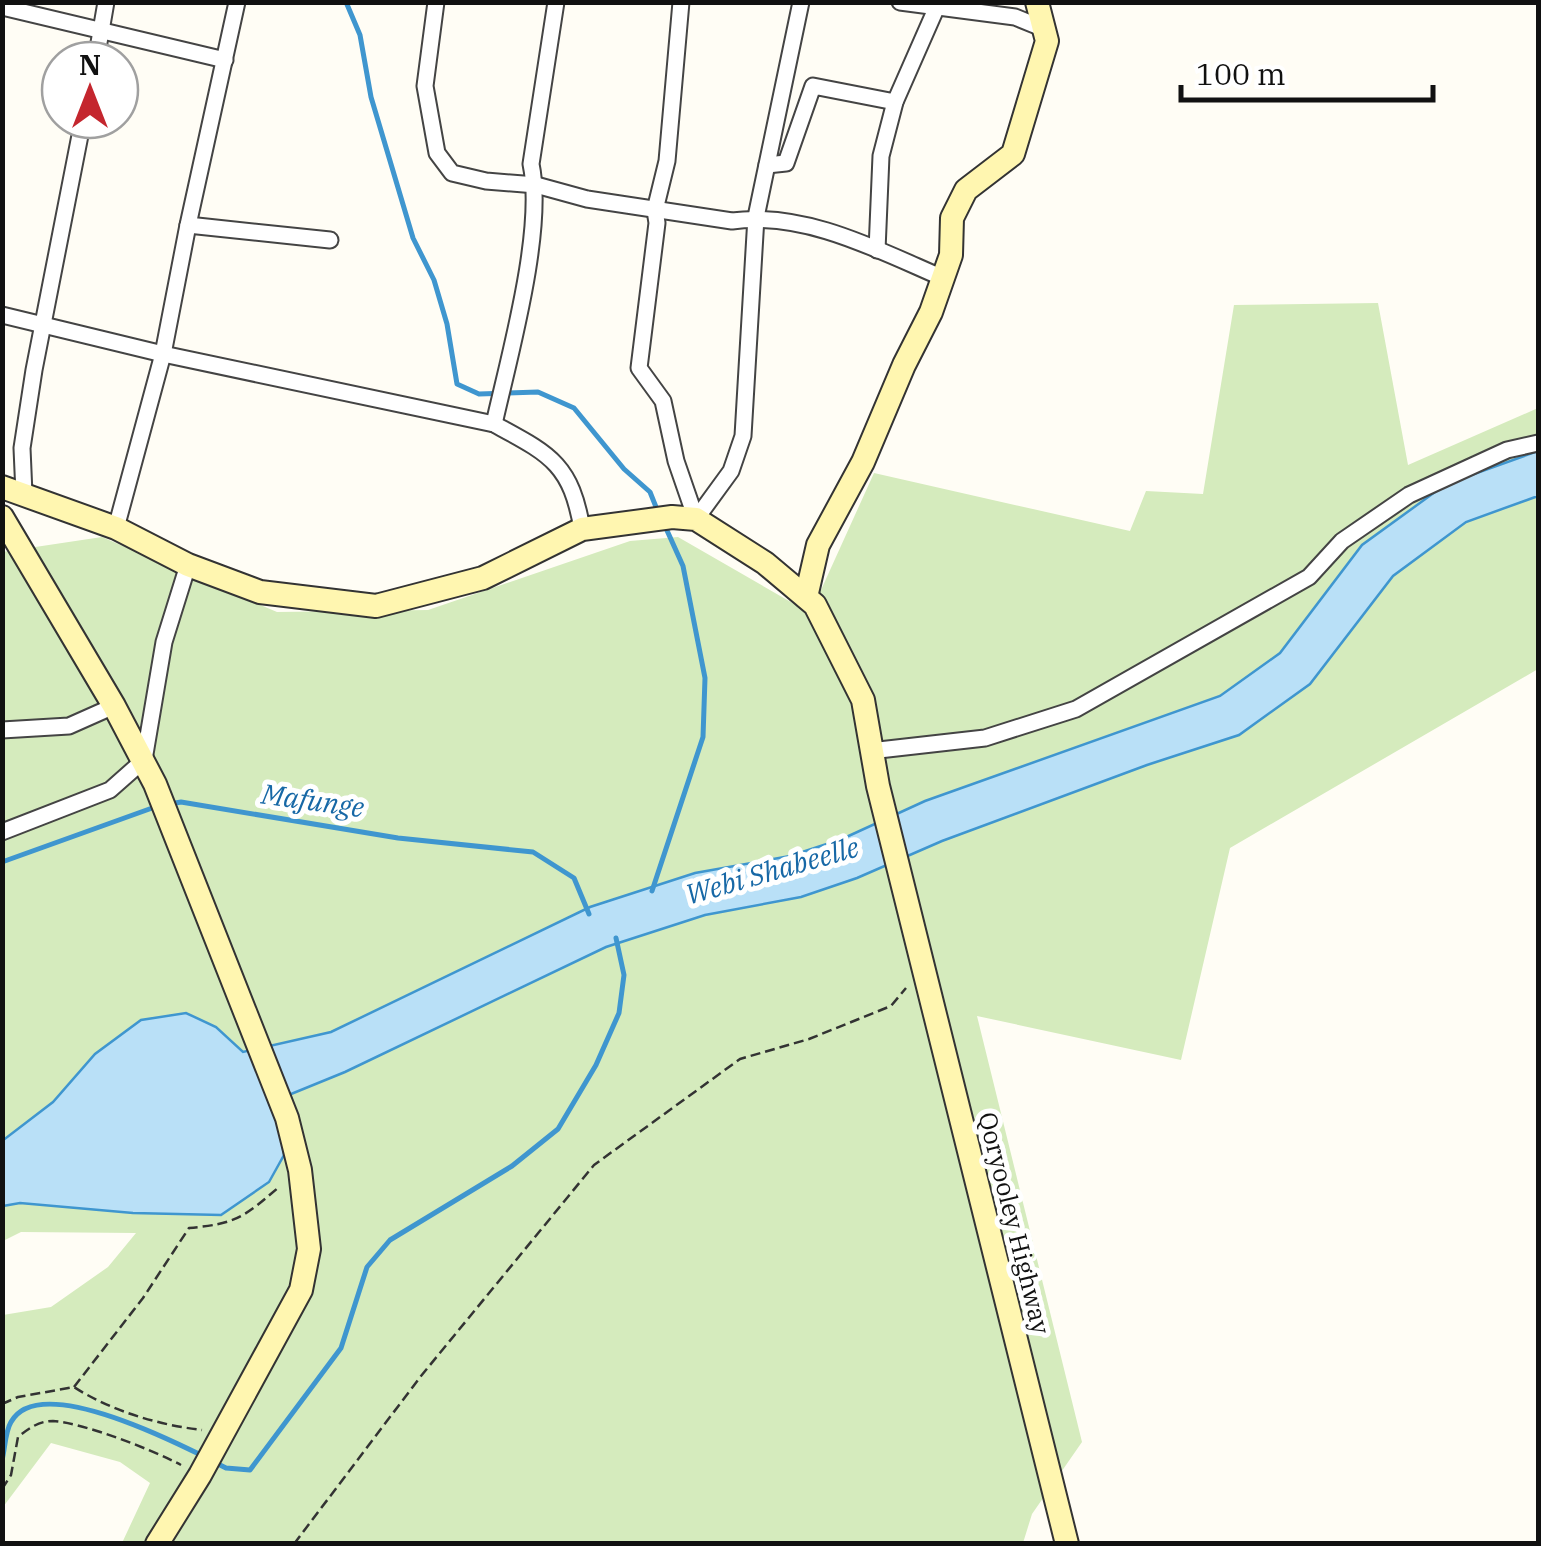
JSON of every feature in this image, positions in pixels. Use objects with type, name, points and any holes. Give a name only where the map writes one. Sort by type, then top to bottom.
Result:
[{"type":"street","points":[[100,40],[106,2]]},
{"type":"street","points":[[116,528],[163,354],[238,2]]},
{"type":"street","points":[[436,2],[425,86],[437,153],[452,172],[486,181],[536,184],[586,199],[655,210],[732,221],[756,217],[825,230],[943,278]]},
{"type":"street","points":[[494,424],[530,249],[536,184],[532,164],[556,2]]},
{"type":"street","points":[[681,2],[666,161],[655,210],[657,223],[639,368],[663,401],[684,518]]},
{"type":"street","points":[[684,518],[731,471],[742,436],[756,217],[801,2]]},
{"type":"street","points":[[900,2],[1014,16],[1042,28]]},
{"type":"street","points":[[806,597],[818,544],[863,462],[931,312],[951,255],[952,218],[966,190],[1013,154],[1047,41],[1037,2]]},
{"type":"street","points":[[877,250],[881,156],[895,102],[939,4]]},
{"type":"street","points":[[2,7],[225,60]]},
{"type":"street","points":[[767,165],[786,162],[813,86],[895,102]]},
{"type":"street","points":[[78,140],[13,491],[116,528],[188,566],[260,592],[376,606],[483,578],[582,528],[684,518],[765,563],[816,605],[863,700],[870,751],[984,738],[1076,709],[1309,577],[1342,541],[1409,495],[1507,450],[1538,442]]},
{"type":"street","points":[[188,224],[330,240]]},
{"type":"street","points":[[2,315],[163,354],[494,424],[536,446],[558,464],[576,495],[582,528]]},
{"type":"street","points":[[2,517],[114,706],[155,784],[287,1118],[300,1170],[309,1249],[301,1290],[202,1472],[157,1544]]},
{"type":"street","points":[[2,832],[110,790],[144,760],[164,642],[188,566]]},
{"type":"street","points":[[2,730],[68,726],[114,706]]},
{"type":"street","name":"Qoryooley Highway","points":[[870,751],[1067,1544]]},
{"type":"path","points":[[294,1544],[420,1376],[594,1165],[740,1059],[809,1040],[891,1006],[923,967]]},
{"type":"path","points":[[2,1404],[18,1397],[74,1387],[143,1298],[189,1228],[227,1225],[248,1214],[300,1170]]},
{"type":"path","points":[[74,1387],[92,1399],[173,1427],[221,1436]]},
{"type":"path","points":[[2,1489],[14,1464],[18,1436],[34,1424],[54,1421],[202,1472]]},
{"type":"green space","points":[[1378,303],[1408,465],[1538,408],[1538,451],[1446,484],[1362,545],[1280,653],[1220,696],[925,801],[842,839],[790,856],[695,873],[590,907],[331,1032],[243,1052],[216,1027],[95,1054],[53,1102],[3,1141],[2,552],[102,537],[277,612],[428,610],[630,541],[678,537],[796,605],[821,590],[874,473],[1130,531],[1146,491],[1203,494],[1234,305]]},
{"type":"green space","points":[[1538,496],[1538,669],[1230,848],[1181,1060],[977,1016],[1082,1442],[1032,1514],[1023,1543],[122,1543],[150,1483],[120,1462],[51,1443],[3,1507],[3,1315],[51,1307],[108,1267],[136,1233],[21,1232],[3,1241],[3,1206],[20,1203],[133,1213],[280,1130],[269,1103],[345,1072],[606,947],[705,915],[801,897],[1147,765],[1239,735],[1310,684],[1393,576],[1466,522]]},
{"type":"water","name":"Webi Shabeelle","points":[[1538,451],[1538,496],[1466,522],[1393,576],[1310,684],[1239,735],[1147,765],[801,897],[705,915],[606,947],[345,1072],[269,1103],[280,1130],[284,1155],[269,1182],[221,1215],[133,1213],[20,1203],[3,1206],[2,1141],[53,1102],[95,1054],[141,1020],[186,1013],[216,1027],[243,1052],[331,1032],[590,907],[695,873],[790,856],[842,839],[925,801],[1220,696],[1280,653],[1362,545],[1446,484]]},
{"type":"waterway","points":[[346,2],[360,35],[371,97],[413,238],[434,280],[447,324],[457,384],[479,394],[538,392],[574,408],[624,469],[650,492],[658,512]]},
{"type":"waterway","points":[[652,891],[703,737],[705,678],[683,566],[665,526]]},
{"type":"waterway","name":"Mafunge","points":[[170,804],[181,802],[398,838],[533,852],[574,878],[589,914]]},
{"type":"waterway","name":"Mafunge","points":[[2,862],[155,807]]},
{"type":"waterway","points":[[214,1462],[226,1468],[250,1470],[341,1348],[367,1267],[390,1240],[512,1166],[558,1129],[596,1065],[619,1013],[624,975],[616,938]]},
{"type":"waterway","points":[[2,1460],[11,1422],[26,1409],[48,1404],[105,1414],[205,1457]]}]
